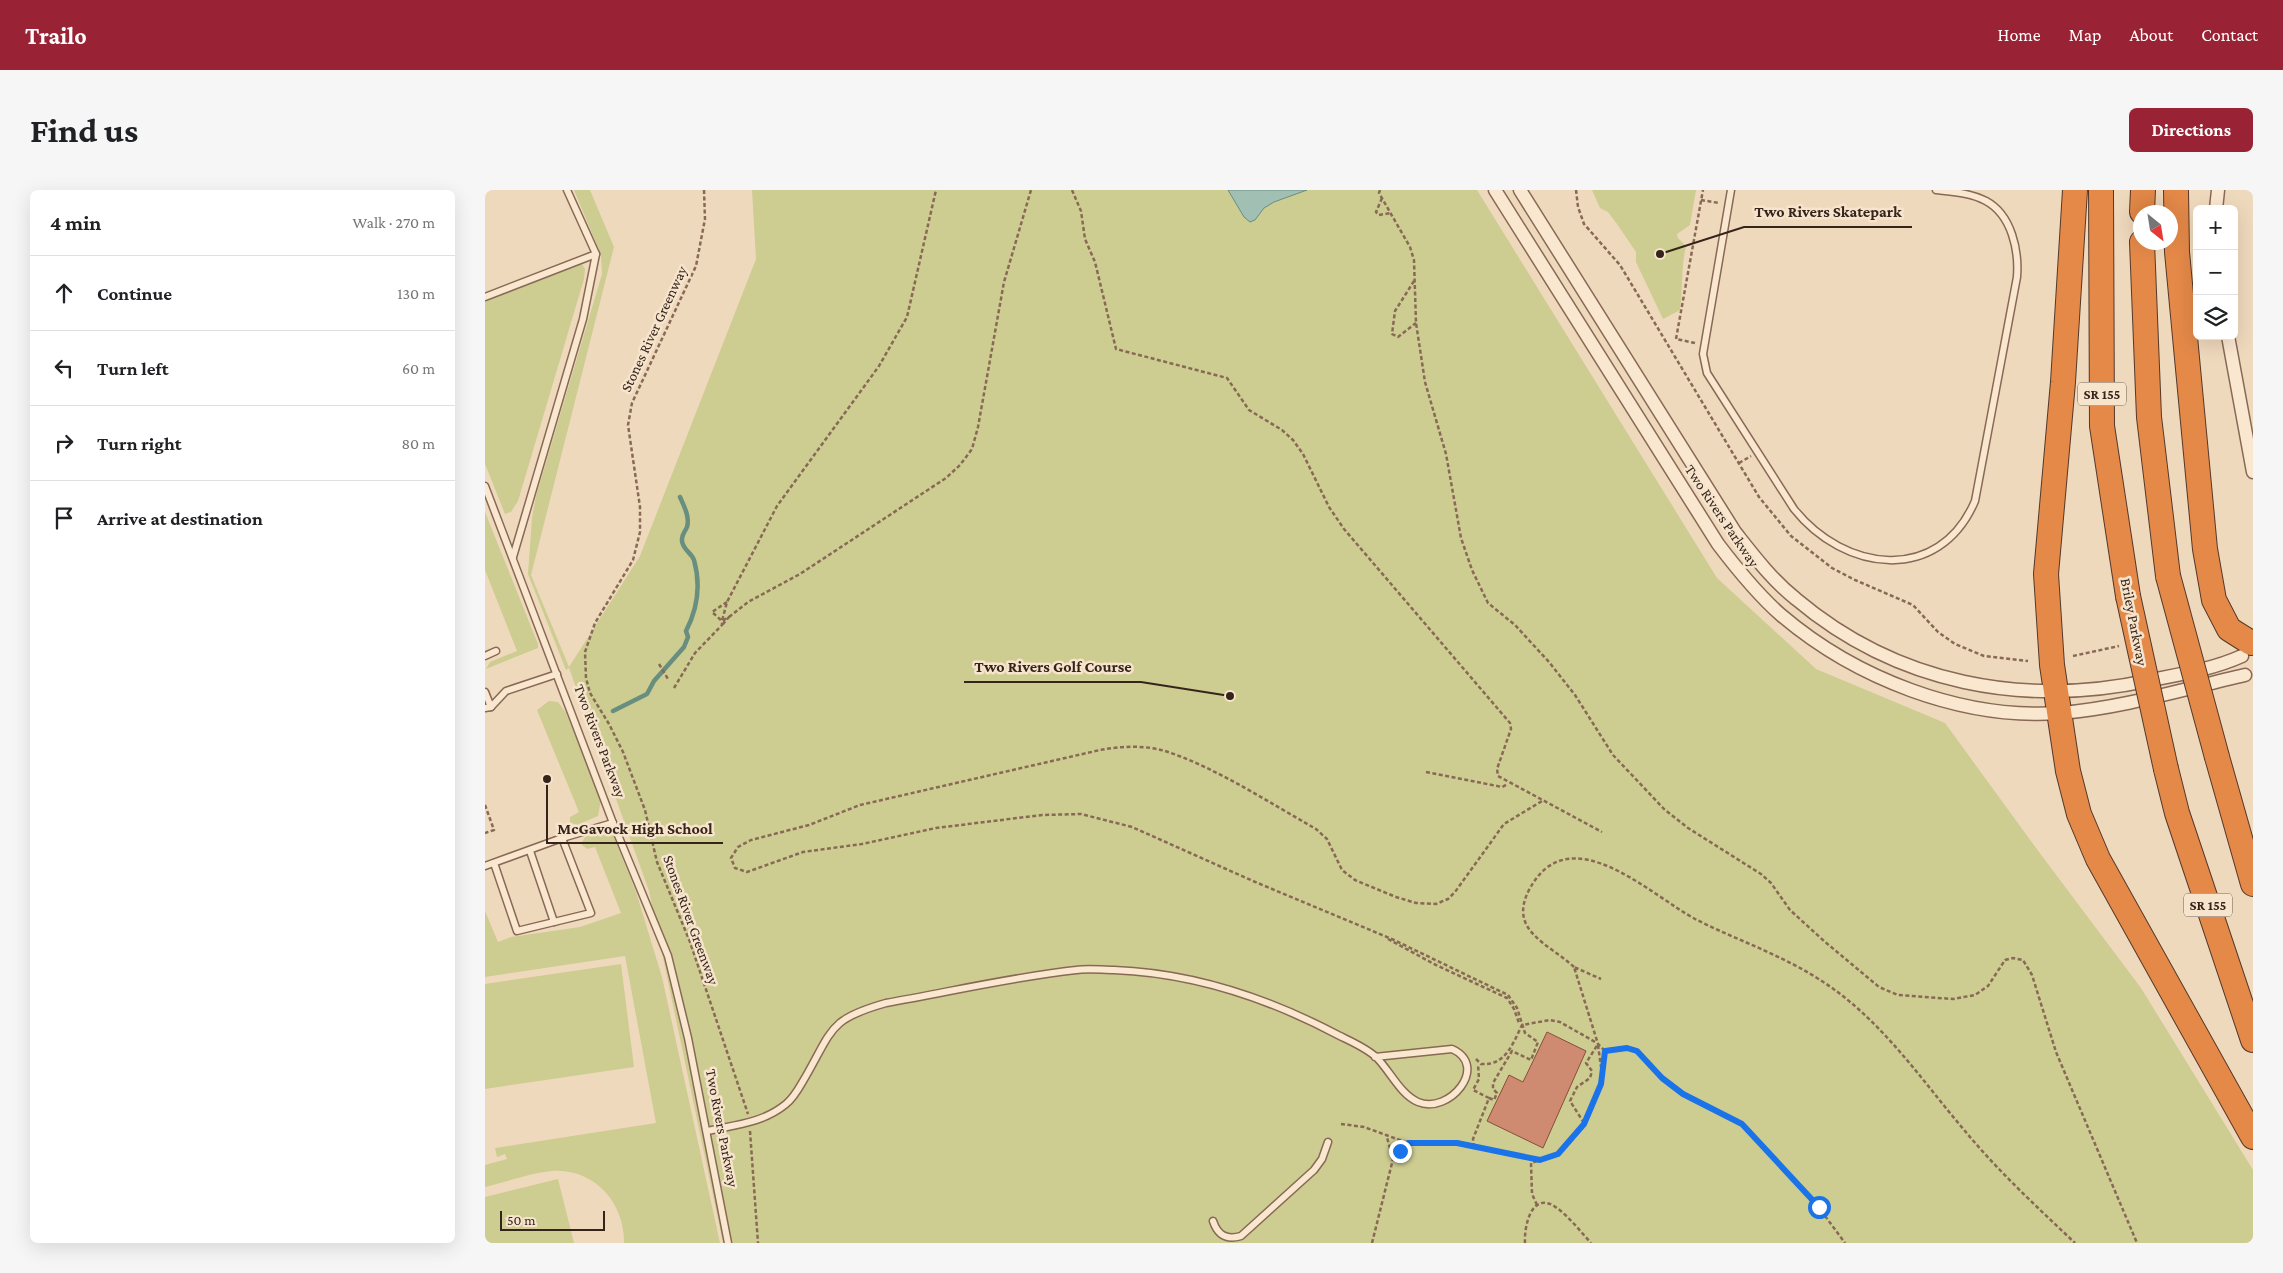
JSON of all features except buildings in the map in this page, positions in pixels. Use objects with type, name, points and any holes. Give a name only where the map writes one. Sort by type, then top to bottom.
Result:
[{"type":"highway","points":[[2075,190],[2062,402],[2046,574],[2052,665],[2068,771],[2079,814],[2098,859],[2253,1137]]},
{"type":"highway","name":"Briley Parkway","points":[[2101,190],[2102,426],[2128,596],[2165,769],[2177,813],[2253,1040]]},
{"type":"highway","points":[[2142,205],[2143,190]]},
{"type":"highway","points":[[2176,190],[2177,252],[2186,366],[2207,557],[2214,600],[2229,628],[2249,647]]},
{"type":"highway","name":"SR 155","points":[[2142,250],[2149,417],[2168,576],[2253,884]]},
{"type":"street","name":"Two Rivers Parkway","points":[[1495,190],[1718,544],[1747,581],[1781,614],[1818,643],[1858,667],[1901,686],[1993,711],[2059,702],[2223,665],[2249,647]]},
{"type":"street","name":"Two Rivers Parkway","points":[[1520,190],[1735,532],[1763,567],[1795,598],[1830,626],[1853,640],[1909,667],[1952,680],[2059,702],[2133,701],[2249,680]]},
{"type":"street","points":[[2216,205],[2218,190]]},
{"type":"street","points":[[2229,340],[2253,472]]},
{"type":"street","points":[[2249,647],[2242,669],[2249,680]]},
{"type":"lane","points":[[513,557],[583,319],[596,254],[567,190]]},
{"type":"lane","points":[[1731,190],[1705,346],[1704,364],[1709,378],[1794,509],[1821,537],[1837,548],[1857,555],[1883,560],[1919,554],[1941,543],[1960,527],[1975,501],[2017,277],[2018,259],[2011,232],[2001,216],[1988,202],[1969,195],[1936,190]]},
{"type":"lane","points":[[485,297],[596,254]]},
{"type":"lane","name":"Two Rivers Parkway","points":[[485,486],[613,823],[667,956],[707,1130],[728,1243]]},
{"type":"lane","points":[[485,656],[496,651]]},
{"type":"lane","points":[[488,707],[506,691],[557,674]]},
{"type":"lane","points":[[485,692],[488,707]]},
{"type":"lane","points":[[485,866],[562,838],[613,823]]},
{"type":"lane","points":[[494,863],[517,931],[591,913],[562,838]]},
{"type":"lane","points":[[529,851],[554,922]]},
{"type":"lane","points":[[707,1130],[749,1123],[764,1118],[787,1104],[797,1092],[825,1040],[838,1022],[858,1011],[886,1003],[1078,969],[1147,971],[1232,989],[1278,1006],[1338,1035],[1375,1056],[1411,1097],[1421,1103],[1444,1100],[1458,1091],[1465,1080],[1466,1064],[1459,1053],[1452,1049],[1375,1056]]},
{"type":"lane","points":[[1213,1221],[1215,1229],[1225,1238],[1232,1239],[1241,1236],[1313,1170],[1322,1159],[1328,1142]]},
{"type":"path","name":"Stones River Greenway","points":[[704,190],[705,219],[696,266],[632,403],[628,424],[640,507],[637,546],[633,560],[595,623],[585,652],[584,667],[591,693],[609,724],[645,810],[657,862],[690,942],[747,1106],[758,1243]]},
{"type":"path","points":[[722,623],[727,602],[777,506],[879,366],[907,318],[936,190]]},
{"type":"path","points":[[674,688],[695,653],[729,617],[748,602],[800,574],[946,478],[968,455],[974,444],[978,427],[1008,266],[1031,190]]},
{"type":"path","points":[[1072,190],[1081,211],[1085,239],[1095,262],[1103,303],[1116,349],[1227,378],[1249,410],[1282,430],[1293,440],[1303,454],[1329,506],[1344,529],[1510,723],[1511,729],[1496,773],[1509,784],[1602,832]]},
{"type":"path","points":[[1380,190],[1379,193],[1410,247],[1414,260],[1416,324],[1425,382],[1446,454],[1461,538],[1487,603],[1515,625],[1549,662],[1575,695],[1613,755],[1664,809],[1688,828],[1761,874],[1771,883],[1790,910],[1879,987],[1908,996],[1961,998],[1975,995],[1985,990],[2005,960],[2017,958],[2025,962],[2040,1000],[2056,1052],[2137,1243]]},
{"type":"path","points":[[1703,190],[1676,339],[1705,346]]},
{"type":"path","points":[[1382,198],[1376,212],[1379,214],[1391,213]]},
{"type":"path","points":[[1701,200],[1729,205]]},
{"type":"path","points":[[1415,280],[1395,311],[1391,334],[1398,337],[1416,324]]},
{"type":"path","points":[[1739,463],[1753,455]]},
{"type":"path","points":[[722,623],[712,612],[727,602]]},
{"type":"path","points":[[659,664],[668,679]]},
{"type":"path","points":[[1521,1024],[1508,1052],[1495,1063],[1481,1064],[1475,1058],[1479,1080],[1473,1090],[1494,1100],[1497,1093],[1493,1089],[1493,1084],[1513,1051],[1531,1060],[1539,1042],[1525,1033],[1515,1004],[1508,995],[1383,936],[1133,827],[1081,814],[1027,817],[935,828],[862,844],[792,854],[747,872],[735,868],[731,858],[738,847],[751,840],[809,825],[861,805],[1093,751],[1139,747],[1165,751],[1202,767],[1316,829],[1327,839],[1342,870],[1355,880],[1396,897],[1430,904],[1445,901],[1455,892],[1505,824],[1542,801]]},
{"type":"path","points":[[1427,772],[1502,787],[1509,784]]},
{"type":"path","points":[[485,805],[494,830],[485,833]]},
{"type":"path","points":[[1601,979],[1574,967],[1525,926],[1522,914],[1528,892],[1539,874],[1550,865],[1564,860],[1580,860],[1612,866],[1688,915],[1817,977],[1838,993],[1897,1046],[1979,1148],[2075,1243]]},
{"type":"path","points":[[1531,1163],[1558,1154],[1584,1124],[1601,1084],[1598,1044],[1574,967]]},
{"type":"path","points":[[1521,1024],[1550,1020],[1560,1022],[1598,1044],[1605,1051]]},
{"type":"path","points":[[1584,1124],[1570,1101],[1577,1087],[1590,1078],[1592,1071],[1586,1063],[1598,1044]]},
{"type":"path","points":[[1605,1051],[1627,1048],[1637,1051],[1662,1078],[1683,1094],[1742,1124],[1819,1207],[1845,1243]]},
{"type":"path","points":[[1601,1071],[1605,1051]]},
{"type":"path","points":[[1474,1147],[1473,1139],[1489,1098]]},
{"type":"path","points":[[1341,1124],[1385,1134],[1408,1143],[1457,1143],[1540,1160]]},
{"type":"path","points":[[1385,1134],[1393,1159]]},
{"type":"path","points":[[1372,1243],[1393,1159],[1408,1143]]},
{"type":"path","points":[[1526,1157],[1531,1163],[1532,1194],[1537,1205]]},
{"type":"path","points":[[1525,1243],[1528,1216],[1537,1205],[1545,1203],[1553,1205],[1591,1243]]},
{"type":"shaded area","points":[[574,190],[590,190],[614,247],[531,575],[569,667],[640,556],[756,259],[752,190],[1477,190],[1717,578],[1816,669],[1945,723],[2141,988],[2253,1170],[2253,1243],[723,1243],[649,891],[569,668],[566,670],[528,574],[532,518],[536,496],[602,274],[601,255]]},
{"type":"shaded area","points":[[1228,190],[1307,190],[1274,202],[1264,208],[1255,220],[1250,222],[1244,217]]},
{"type":"shaded area","points":[[1592,190],[1696,190],[1690,225],[1677,234],[1678,238],[1686,246],[1680,310],[1663,319],[1636,262],[1636,252],[1608,212],[1600,208]]},
{"type":"shaded area","points":[[582,264],[585,269],[584,279],[518,501],[511,512],[505,514],[485,464],[485,302]]},
{"type":"shaded area","points":[[485,512],[538,644],[538,648],[486,669],[490,662],[517,651],[485,570]]},
{"type":"shaded area","points":[[549,701],[558,702],[566,713],[601,800],[598,816],[577,825],[570,823],[570,817],[579,812],[537,710]]},
{"type":"shaded area","points":[[600,831],[607,831],[613,835],[636,892],[662,977],[720,1243],[624,1243],[623,1228],[613,1202],[594,1182],[581,1175],[567,1172],[544,1172],[485,1187],[485,1165],[507,1159],[505,1154],[497,1157],[495,1148],[656,1123],[625,956],[485,977],[485,911],[498,942],[511,937],[580,927],[621,913],[595,847],[587,849],[581,844],[585,837]]},
{"type":"shaded area","points":[[621,964],[634,1067],[485,1089],[485,984]]},
{"type":"shaded area","points":[[558,1179],[574,1243],[485,1243],[485,1197]]},
{"type":"waterway","points":[[613,711],[647,694],[654,681],[684,647],[688,637],[686,631],[696,605],[698,587],[694,560],[684,547],[682,541],[688,519],[680,497]]},
{"type":"place","name":"Two Rivers Skatepark","points":[[1660,254]]},
{"type":"place","name":"Two Rivers Golf Course","points":[[1230,696]]},
{"type":"place","name":"McGavock High School","points":[[547,779]]},
{"type":"route","points":[[1400,1151],[1408,1143],[1457,1143],[1540,1160],[1558,1154],[1584,1124],[1601,1084],[1601,1071],[1605,1051],[1627,1048],[1637,1051],[1662,1078],[1683,1094],[1742,1124],[1819,1207]]}]
